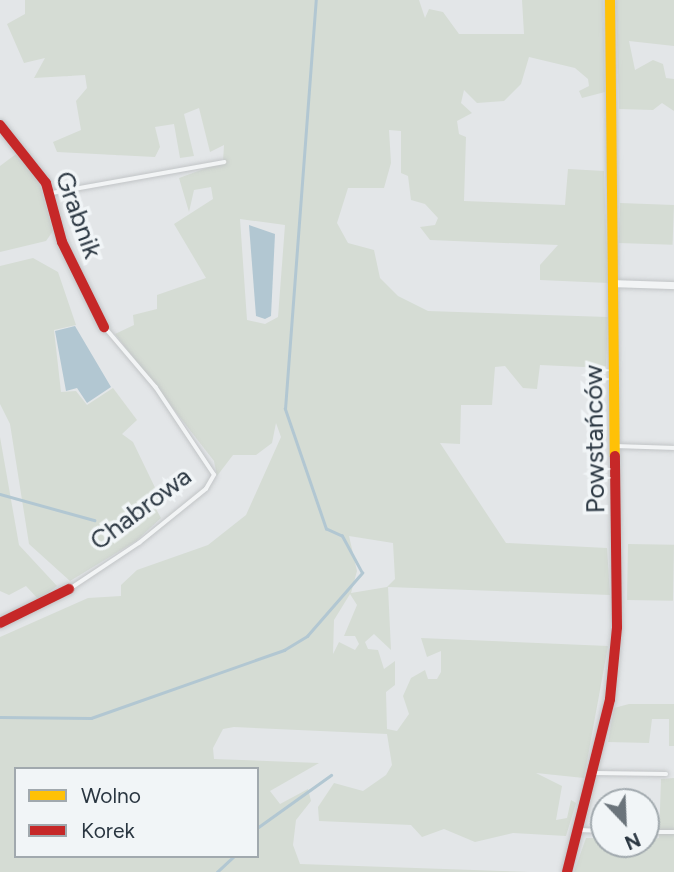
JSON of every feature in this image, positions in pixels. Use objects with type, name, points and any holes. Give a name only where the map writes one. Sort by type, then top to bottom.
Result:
[{"type":"street","name":"Powstańców","points":[[567,872],[593,773],[617,627],[610,0]]},
{"type":"street","name":"Grabnik","points":[[0,125],[31,156],[50,193],[62,242],[104,327]]},
{"type":"street","points":[[613,283],[674,285]]},
{"type":"street","name":"Chabrowa","points":[[0,623],[69,589]]},
{"type":"lane","points":[[50,193],[224,162]]},
{"type":"lane","name":"Chabrowa","points":[[69,589],[139,543],[206,489],[214,475],[104,327]]},
{"type":"lane","points":[[617,446],[674,448]]},
{"type":"lane","points":[[593,773],[666,774]]},
{"type":"lane","points":[[577,830],[590,830]]},
{"type":"shaded area","points":[[25,0],[419,0],[425,18],[429,9],[443,12],[459,34],[524,34],[522,0],[603,0],[605,92],[582,98],[579,91],[589,86],[588,79],[575,68],[529,57],[521,84],[504,101],[477,103],[464,90],[461,103],[472,113],[457,121],[459,134],[466,137],[464,201],[565,205],[568,169],[604,171],[608,283],[540,280],[540,265],[558,245],[430,240],[420,227],[435,225],[438,218],[425,204],[411,200],[408,176],[401,173],[401,131],[389,130],[391,163],[384,188],[348,188],[337,223],[348,243],[374,250],[380,278],[398,296],[428,311],[608,317],[606,368],[540,365],[537,389],[523,388],[505,366],[495,367],[492,405],[461,405],[460,444],[440,443],[506,543],[607,548],[610,595],[388,587],[391,650],[374,634],[365,642],[368,649],[378,650],[384,669],[395,661],[395,685],[386,692],[387,729],[397,731],[409,714],[403,696],[411,678],[425,670],[428,679],[437,679],[441,672],[441,651],[427,657],[421,638],[608,646],[584,778],[536,773],[562,786],[556,820],[567,818],[571,800],[576,803],[566,836],[513,833],[475,842],[444,829],[422,837],[411,825],[319,821],[318,807],[334,783],[363,791],[386,775],[392,765],[387,734],[234,727],[223,729],[213,748],[214,759],[319,763],[270,791],[280,804],[308,789],[311,801],[296,820],[293,845],[300,864],[530,872],[0,872],[0,637],[88,598],[121,596],[121,585],[137,570],[208,545],[246,515],[281,437],[276,423],[272,443],[256,455],[233,455],[217,476],[214,461],[115,334],[134,325],[133,315],[157,309],[157,295],[206,278],[174,224],[213,199],[211,187],[194,190],[189,212],[179,178],[223,162],[224,145],[210,152],[199,108],[184,114],[194,156],[180,158],[174,124],[155,127],[160,147],[155,157],[57,152],[53,142],[81,130],[76,101],[87,88],[85,75],[34,78],[45,58],[24,63],[7,24],[25,14]],"holes":[[[240,219],[285,225],[278,317],[265,324],[247,320]],[[349,536],[393,543],[395,579],[387,587],[351,593],[357,571]],[[350,594],[357,605],[344,636],[355,636],[359,644],[355,650],[339,642],[333,654],[334,620]]]},
{"type":"shaded area","points":[[616,0],[674,0],[674,46],[629,41],[635,70],[653,60],[663,64],[666,78],[674,79],[674,111],[662,103],[653,110],[619,109]]},
{"type":"shaded area","points":[[20,151],[39,181],[53,231],[46,241],[0,252],[0,166]]},
{"type":"shaded area","points":[[620,203],[674,205],[673,245],[619,243]]},
{"type":"shaded area","points":[[33,258],[58,272],[76,325],[54,330],[61,392],[76,391],[87,405],[113,388],[137,420],[122,434],[133,442],[162,502],[156,509],[161,518],[136,541],[70,581],[29,544],[10,424],[0,404],[0,266]]},
{"type":"shaded area","points":[[0,437],[19,545],[57,586],[39,600],[26,586],[9,595],[0,591]]},
{"type":"shaded area","points":[[628,544],[674,545],[673,601],[627,600]]},
{"type":"shaded area","points":[[629,704],[674,704],[674,746],[669,746],[669,719],[652,719],[649,743],[608,742],[614,708]]},
{"type":"shaded area","points":[[674,778],[674,872],[574,872],[586,838],[590,838],[590,858],[660,858],[661,779]]},
{"type":"water","points":[[249,225],[275,234],[271,316],[265,319],[256,316]]},
{"type":"water","points":[[75,326],[111,387],[87,403],[77,388],[66,391],[55,331]]},
{"type":"waterway","points":[[0,717],[91,718],[284,650],[307,636],[362,573],[342,536],[326,529],[285,409],[316,0]]},
{"type":"waterway","points":[[0,494],[94,520]]},
{"type":"waterway","points":[[259,827],[331,775]]},
{"type":"waterway","points":[[217,872],[232,858]]},
{"type":"traffic: slow","points":[[610,0],[615,456]]},
{"type":"traffic: jam","points":[[0,125],[46,183],[62,242],[104,327]]},
{"type":"traffic: jam","points":[[567,872],[610,699],[617,627],[615,456]]},
{"type":"traffic: jam","points":[[0,623],[69,589]]}]
